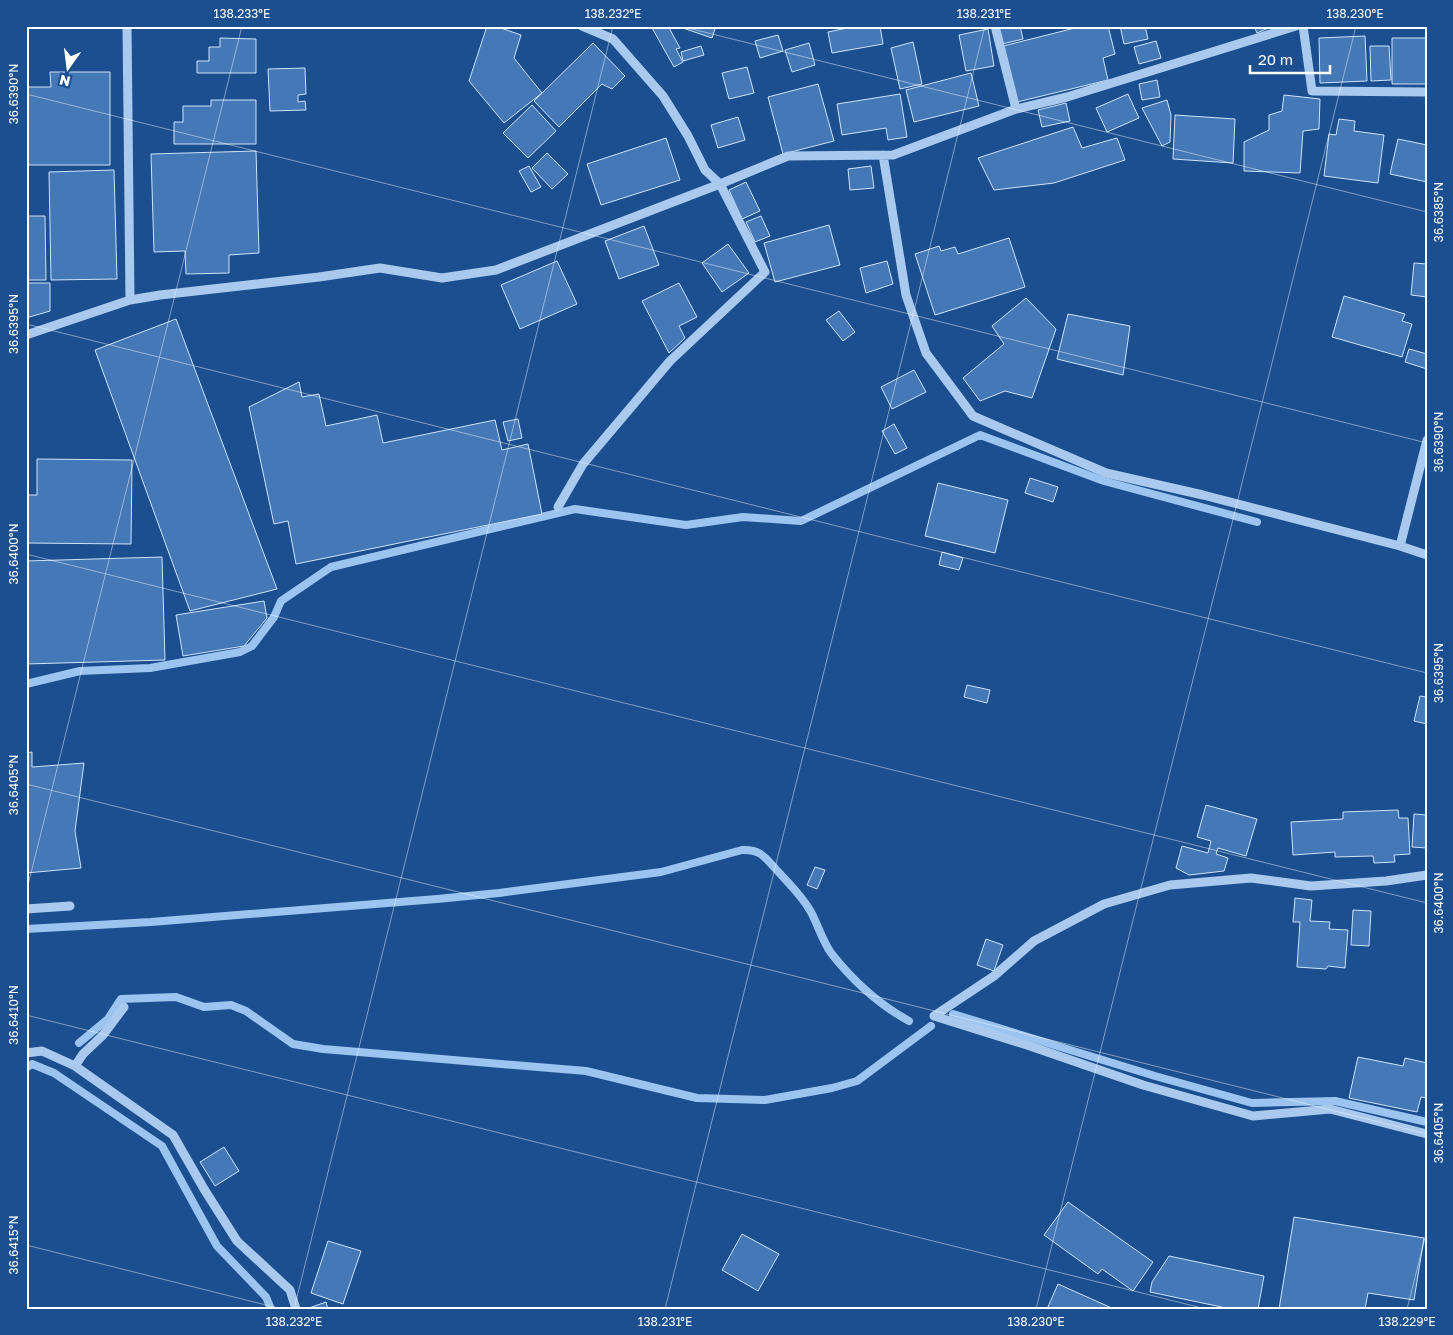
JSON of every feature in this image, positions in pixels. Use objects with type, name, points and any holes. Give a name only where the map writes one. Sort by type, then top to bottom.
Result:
[{"type":"street","points":[[127,26],[130,300]]},
{"type":"street","points":[[558,507],[583,464],[670,361],[764,272],[720,184],[705,170],[683,128],[662,96],[613,39],[582,26]]},
{"type":"street","points":[[995,26],[1016,109]]},
{"type":"street","points":[[26,335],[130,300],[160,295],[319,277],[380,268],[442,278],[496,270],[788,156],[893,154],[1016,109],[1068,97],[1296,26]]},
{"type":"street","points":[[1303,26],[1312,91],[1427,92]]},
{"type":"street","points":[[883,155],[906,295],[926,352],[973,416],[1106,473],[1203,495],[1400,546],[1427,555]]},
{"type":"street","points":[[1400,546],[1427,440]]},
{"type":"street","points":[[1427,874],[1386,881],[1311,886],[1252,878],[1170,885],[1104,904],[1034,941],[994,976],[934,1016],[1143,1084],[1253,1116],[1330,1109],[1427,1134]]},
{"type":"street","points":[[26,909],[70,906]]},
{"type":"street","points":[[75,1066],[83,1054],[102,1035],[124,1007]]},
{"type":"street","points":[[26,1053],[42,1051],[75,1066],[172,1135],[237,1241],[290,1290],[296,1309]]},
{"type":"building","points":[[487,26],[495,26],[521,35],[514,58],[542,93],[504,123],[469,81]]},
{"type":"building","points":[[651,26],[668,26],[680,48],[676,49],[683,62],[674,67]]},
{"type":"building","points":[[677,26],[716,26],[712,38]]},
{"type":"building","points":[[857,26],[880,26],[883,44],[832,53],[828,32]]},
{"type":"building","points":[[998,26],[1020,26],[1023,39],[1002,44]]},
{"type":"building","points":[[1083,26],[1108,26],[1115,54],[1103,58],[1108,80],[1017,102],[1003,46]]},
{"type":"building","points":[[1120,26],[1145,26],[1148,39],[1124,44]]},
{"type":"building","points":[[1254,26],[1273,26],[1257,33]]},
{"type":"building","points":[[988,29],[994,66],[966,71],[959,35]]},
{"type":"building","points":[[778,35],[783,51],[760,58],[755,41]]},
{"type":"building","points":[[1365,36],[1367,81],[1320,83],[1319,38]]},
{"type":"building","points":[[220,38],[256,39],[256,73],[197,73],[197,61],[209,61],[209,47],[220,47]]},
{"type":"building","points":[[1392,38],[1427,38],[1427,84],[1392,84]]},
{"type":"building","points":[[1156,41],[1161,58],[1139,64],[1134,47]]},
{"type":"building","points":[[913,42],[922,84],[900,89],[891,48]]},
{"type":"building","points":[[593,43],[625,76],[612,89],[602,84],[559,127],[534,101]]},
{"type":"building","points":[[809,43],[815,65],[792,72],[785,50]]},
{"type":"building","points":[[701,46],[704,55],[683,61],[681,52]]},
{"type":"building","points":[[1370,46],[1389,46],[1391,80],[1371,81]]},
{"type":"building","points":[[747,67],[754,93],[729,99],[722,73]]},
{"type":"building","points":[[305,68],[306,94],[298,95],[298,102],[305,101],[306,110],[270,111],[268,69]]},
{"type":"building","points":[[50,72],[110,72],[110,165],[26,165],[26,87],[51,87]]},
{"type":"building","points":[[971,73],[979,106],[914,122],[906,90]]},
{"type":"building","points":[[1157,80],[1160,97],[1142,100],[1139,84]]},
{"type":"building","points":[[818,84],[834,141],[783,154],[768,97]]},
{"type":"building","points":[[900,94],[907,137],[888,140],[886,128],[842,135],[837,104]]},
{"type":"building","points":[[1128,94],[1139,118],[1107,132],[1096,108]]},
{"type":"building","points":[[1284,95],[1320,99],[1319,129],[1303,131],[1300,173],[1244,171],[1244,142],[1269,130],[1269,115],[1282,111]]},
{"type":"building","points":[[211,100],[256,100],[256,144],[174,144],[174,122],[183,122],[183,106],[211,106]]},
{"type":"building","points":[[1167,100],[1171,115],[1170,142],[1162,146],[1142,108]]},
{"type":"building","points":[[1066,103],[1070,121],[1042,127],[1038,110]]},
{"type":"building","points":[[532,105],[556,131],[528,158],[503,133]]},
{"type":"building","points":[[1175,115],[1235,119],[1233,163],[1173,159]]},
{"type":"building","points":[[738,117],[745,140],[718,148],[711,125]]},
{"type":"building","points":[[1339,119],[1355,121],[1354,131],[1384,135],[1378,183],[1324,176],[1329,134],[1336,135]]},
{"type":"building","points":[[1073,127],[1082,148],[1117,138],[1125,160],[1054,183],[994,190],[978,158]]},
{"type":"building","points":[[666,138],[680,180],[601,205],[587,164]]},
{"type":"building","points":[[1398,139],[1427,145],[1427,182],[1390,174]]},
{"type":"building","points":[[256,151],[259,253],[229,255],[229,273],[186,274],[185,251],[154,252],[151,154]]},
{"type":"building","points":[[547,153],[568,174],[552,189],[532,168]]},
{"type":"building","points":[[529,166],[541,187],[531,192],[519,171]]},
{"type":"building","points":[[871,166],[874,188],[850,190],[848,169]]},
{"type":"building","points":[[114,170],[117,279],[51,280],[49,172]]},
{"type":"building","points":[[746,182],[760,211],[742,219],[729,190]]},
{"type":"building","points":[[26,216],[45,216],[46,280],[26,280]]},
{"type":"building","points":[[761,216],[770,236],[755,242],[746,222]]},
{"type":"building","points":[[829,225],[840,265],[775,282],[764,243]]},
{"type":"building","points":[[644,226],[659,265],[619,279],[605,241]]},
{"type":"building","points":[[1009,238],[1025,287],[935,315],[915,254],[939,246],[941,251],[955,247],[958,254]]},
{"type":"building","points":[[728,244],[749,273],[722,292],[702,263]]},
{"type":"building","points":[[557,261],[577,304],[520,329],[501,285]]},
{"type":"building","points":[[887,261],[893,284],[866,293],[860,268]]},
{"type":"building","points":[[1414,263],[1427,264],[1427,297],[1411,295]]},
{"type":"building","points":[[26,283],[50,283],[50,311],[26,318]]},
{"type":"building","points":[[679,283],[697,317],[679,326],[685,338],[669,353],[642,301]]},
{"type":"building","points":[[1344,296],[1405,314],[1402,321],[1412,324],[1402,357],[1332,337]]},
{"type":"building","points":[[1026,298],[1056,329],[1032,398],[1005,391],[980,401],[963,378],[1004,344],[992,326]]},
{"type":"building","points":[[839,311],[855,332],[843,341],[826,320]]},
{"type":"building","points":[[1068,314],[1130,326],[1123,375],[1057,359]]},
{"type":"building","points":[[176,319],[277,589],[190,611],[95,350]]},
{"type":"building","points":[[1409,349],[1427,354],[1427,369],[1405,362]]},
{"type":"building","points":[[914,370],[926,392],[892,409],[881,387]]},
{"type":"building","points":[[299,382],[302,397],[319,394],[326,426],[377,415],[383,443],[495,420],[502,450],[528,444],[542,514],[296,564],[288,521],[274,524],[249,407]]},
{"type":"building","points":[[518,419],[522,438],[508,441],[503,422]]},
{"type":"building","points":[[894,424],[907,448],[895,454],[882,431]]},
{"type":"building","points":[[37,459],[132,460],[131,544],[26,543],[26,495],[37,495]]},
{"type":"building","points":[[1030,478],[1058,487],[1053,502],[1025,493]]},
{"type":"building","points":[[938,483],[1008,500],[995,553],[925,536]]},
{"type":"building","points":[[942,552],[963,558],[959,570],[939,565]]},
{"type":"building","points":[[162,557],[165,660],[26,664],[26,561]]},
{"type":"building","points":[[264,601],[267,618],[244,646],[183,656],[176,615]]},
{"type":"building","points":[[967,685],[990,690],[987,703],[964,697]]},
{"type":"building","points":[[1420,696],[1427,697],[1427,724],[1414,721]]},
{"type":"building","points":[[32,752],[32,767],[84,763],[75,831],[81,868],[26,873],[26,753]]},
{"type":"building","points":[[1206,805],[1257,819],[1246,856],[1218,848],[1216,854],[1228,858],[1224,871],[1189,875],[1176,868],[1182,846],[1208,853],[1211,841],[1197,837]]},
{"type":"building","points":[[1398,810],[1399,818],[1408,818],[1410,854],[1394,855],[1395,862],[1374,863],[1373,856],[1335,857],[1335,852],[1293,855],[1291,822],[1343,819],[1343,812]]},
{"type":"building","points":[[1414,814],[1427,815],[1427,848],[1412,847]]},
{"type":"building","points":[[815,867],[825,870],[817,889],[807,885]]},
{"type":"building","points":[[1295,898],[1312,900],[1310,921],[1330,922],[1329,929],[1348,930],[1345,968],[1328,966],[1326,969],[1297,967],[1300,922],[1293,922]]},
{"type":"building","points":[[1353,910],[1371,911],[1369,946],[1351,945]]},
{"type":"building","points":[[986,939],[1003,945],[994,971],[977,965]]},
{"type":"building","points":[[1358,1057],[1403,1066],[1405,1058],[1427,1063],[1427,1098],[1421,1097],[1417,1112],[1349,1098]]},
{"type":"building","points":[[224,1147],[239,1171],[215,1186],[200,1162]]},
{"type":"building","points":[[1068,1202],[1153,1262],[1133,1291],[1102,1269],[1098,1274],[1044,1235]]},
{"type":"building","points":[[1294,1217],[1424,1238],[1414,1300],[1368,1293],[1365,1309],[1279,1309]]},
{"type":"building","points":[[742,1234],[779,1254],[758,1291],[722,1270]]},
{"type":"building","points":[[328,1241],[361,1251],[343,1304],[311,1293]]},
{"type":"building","points":[[1169,1256],[1264,1276],[1258,1309],[1231,1309],[1150,1292],[1152,1282]]},
{"type":"building","points":[[1058,1284],[1114,1309],[1047,1309]]},
{"type":"building","points":[[326,1302],[328,1309],[306,1309]]},
{"type":"waterway","points":[[26,684],[80,671],[150,668],[240,652],[252,646],[274,617],[281,601],[331,567],[575,509],[686,525],[743,517],[801,521],[980,435],[1104,481],[1257,522]]},
{"type":"waterway","points":[[26,929],[151,922],[499,893],[661,872],[748,850],[757,852],[764,857],[798,894],[811,912],[831,953],[848,973],[876,999],[909,1021]]},
{"type":"waterway","points":[[79,1043],[108,1019],[121,999],[176,997],[204,1007],[231,1005],[246,1011],[293,1044],[323,1049],[586,1071],[697,1098],[765,1100],[832,1088],[857,1081],[931,1026]]},
{"type":"waterway","points":[[953,1014],[1155,1076],[1252,1103],[1335,1101],[1427,1122]]},
{"type":"waterway","points":[[26,1068],[32,1064],[54,1073],[162,1146],[217,1246],[266,1297],[271,1309]]}]
